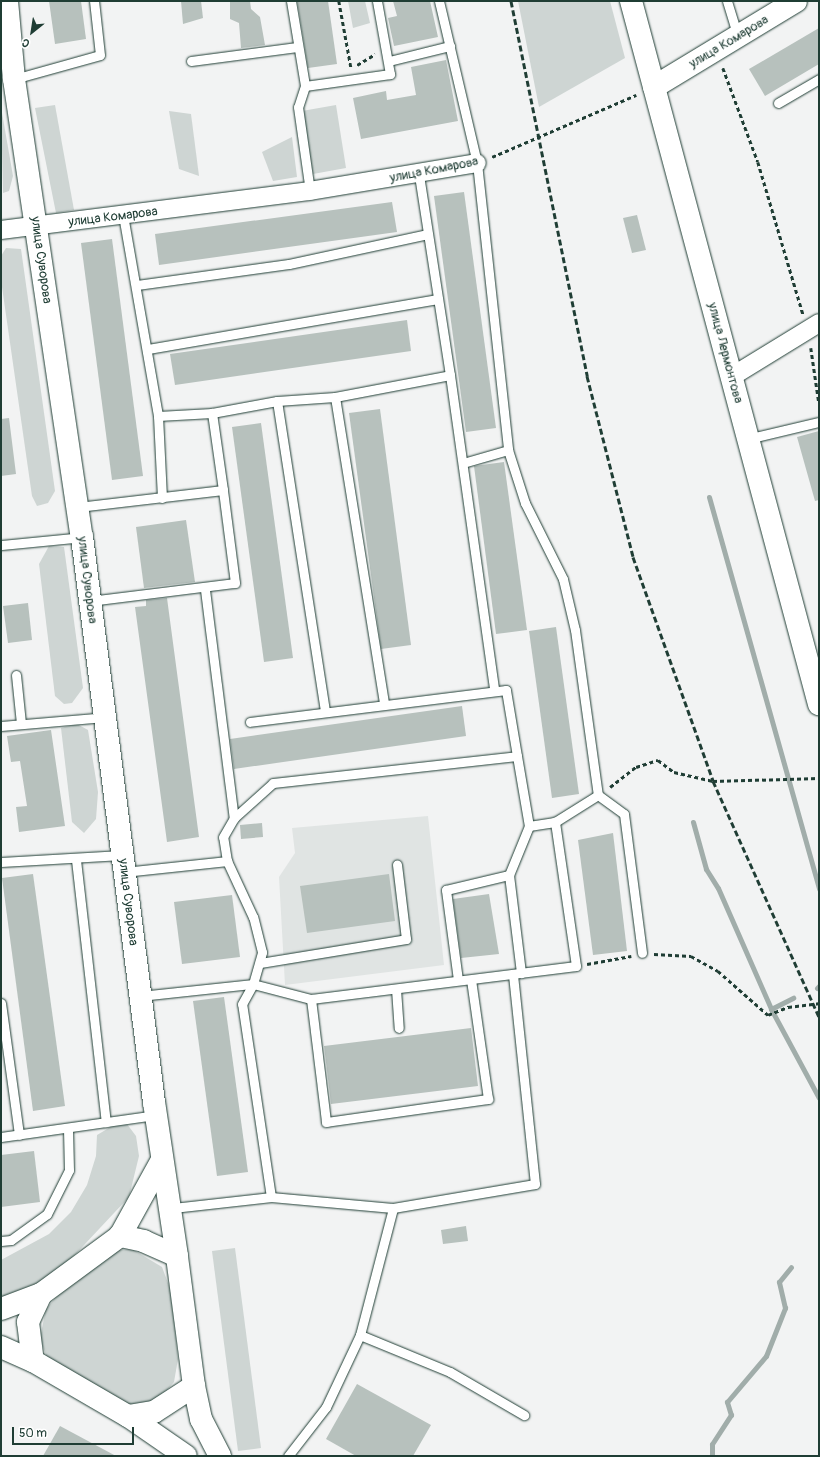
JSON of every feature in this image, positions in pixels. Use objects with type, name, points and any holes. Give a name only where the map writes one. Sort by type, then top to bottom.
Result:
[{"type":"main road","name":"улица Суворова","points":[[7,1],[14,79],[82,536],[140,996],[162,1160],[172,1208],[194,1386],[201,1419],[220,1456]]},
{"type":"main road","name":"улица Лермонтова","points":[[631,1],[819,704]]},
{"type":"main road","name":"улица Комарова","points":[[654,87],[796,1]]},
{"type":"main road","points":[[1,1309],[41,1294],[120,1236],[162,1160]]},
{"type":"main road","points":[[120,1236],[144,1241],[177,1256]]},
{"type":"main road","points":[[33,1361],[28,1322],[41,1294]]},
{"type":"main road","points":[[1,1347],[33,1361],[128,1416],[186,1456]]},
{"type":"main road","points":[[128,1416],[154,1412],[194,1386]]},
{"type":"street","name":"улица Комарова","points":[[1,230],[123,216],[310,191],[420,175],[477,163]]},
{"type":"street","points":[[731,377],[814,327]]},
{"type":"lane","points":[[14,79],[100,55],[94,1]]},
{"type":"lane","points":[[291,1],[297,47],[305,86],[298,107],[310,191]]},
{"type":"lane","points":[[305,86],[390,74],[389,61],[377,1]]},
{"type":"lane","points":[[439,1],[477,163],[508,450],[525,503],[563,579],[575,630],[598,796],[624,814],[642,953]]},
{"type":"lane","points":[[727,1],[738,37]]},
{"type":"lane","points":[[389,61],[450,46]]},
{"type":"lane","points":[[191,61],[297,47]]},
{"type":"lane","points":[[778,103],[819,79]]},
{"type":"lane","points":[[420,175],[463,463],[494,690]]},
{"type":"lane","points":[[123,216],[137,285],[158,416],[162,498]]},
{"type":"lane","points":[[137,285],[289,264],[428,234]]},
{"type":"lane","points":[[148,349],[438,299]]},
{"type":"lane","points":[[158,416],[212,413],[278,401],[335,397],[450,375]]},
{"type":"lane","points":[[335,397],[384,704]]},
{"type":"lane","points":[[278,401],[325,711]]},
{"type":"lane","points":[[90,601],[205,590],[235,584],[212,413]]},
{"type":"lane","points":[[747,438],[819,422]]},
{"type":"lane","points":[[463,463],[508,450]]},
{"type":"lane","points":[[78,507],[222,490]]},
{"type":"lane","points":[[1,545],[82,536]]},
{"type":"lane","points":[[205,590],[234,818]]},
{"type":"lane","points":[[16,676],[20,723]]},
{"type":"lane","points":[[172,1208],[271,1197],[393,1208],[535,1184],[508,875],[529,826],[506,690],[494,690],[325,711],[250,722]]},
{"type":"lane","points":[[1,726],[20,723],[106,717]]},
{"type":"lane","points":[[271,1197],[242,1004],[253,984],[262,952],[253,917],[227,861],[223,837],[234,818],[273,783],[517,756]]},
{"type":"lane","points":[[529,826],[555,822],[598,796]]},
{"type":"lane","points":[[140,996],[253,984],[311,999],[576,966],[555,822]]},
{"type":"lane","points":[[1,862],[76,860],[123,863],[227,861]]},
{"type":"lane","points":[[76,860],[106,1122]]},
{"type":"lane","points":[[260,963],[406,939],[397,864]]},
{"type":"lane","points":[[458,980],[446,890],[508,875]]},
{"type":"lane","points":[[311,999],[326,1122],[488,1099],[471,980]]},
{"type":"lane","points":[[396,989],[399,1028]]},
{"type":"lane","points":[[1,1003],[19,1135]]},
{"type":"lane","points":[[1,1136],[19,1135],[156,1115]]},
{"type":"lane","points":[[1,1241],[11,1240],[47,1214],[69,1170],[68,1128]]},
{"type":"lane","points":[[288,1456],[326,1407],[360,1335],[393,1208]]},
{"type":"lane","points":[[360,1335],[450,1372],[524,1415]]},
{"type":"path","points":[[339,1],[354,79]]},
{"type":"path","points":[[352,68],[374,55],[385,41]]},
{"type":"path","points":[[716,50],[758,162],[814,327],[819,402]]},
{"type":"path","name":"улица Комарова","points":[[477,163],[654,87]]},
{"type":"path","points":[[598,796],[636,767],[658,760],[674,772],[712,781],[776,781],[819,778]]},
{"type":"path","points":[[576,966],[642,953],[691,956],[718,971],[768,1015],[788,1007],[819,1003]]},
{"type":"shaded area","points":[[348,1],[365,1],[370,23],[353,28]]},
{"type":"shaded area","points":[[518,1],[610,1],[625,58],[539,107]]},
{"type":"shaded area","points":[[55,105],[74,210],[56,213],[35,108]]},
{"type":"shaded area","points":[[336,105],[346,168],[313,174],[302,111]]},
{"type":"shaded area","points":[[1,107],[13,176],[9,191],[3,193]]},
{"type":"shaded area","points":[[169,111],[191,114],[199,176],[179,169]]},
{"type":"shaded area","points":[[292,137],[297,177],[273,181],[262,152]]},
{"type":"shaded area","points":[[6,248],[21,249],[55,491],[48,503],[37,506],[32,496],[1,280],[1,256]]},
{"type":"shaded area","points":[[49,546],[64,547],[83,688],[72,703],[64,704],[55,696],[39,564]]},
{"type":"shaded area","points":[[77,724],[88,730],[98,792],[96,819],[84,833],[72,822],[61,728]]},
{"type":"shaded area","points":[[428,816],[444,965],[285,985],[279,877],[295,853],[292,828]]},
{"type":"shaded area","points":[[127,1124],[136,1136],[139,1156],[129,1197],[56,1275],[36,1290],[1,1299],[1,1260],[49,1234],[71,1212],[87,1185],[96,1156],[97,1135],[114,1125]]},
{"type":"shaded area","points":[[235,1248],[261,1448],[238,1451],[212,1251]]},
{"type":"shaded area","points":[[132,1249],[162,1267],[171,1291],[178,1359],[174,1382],[161,1397],[148,1406],[126,1408],[47,1358],[40,1338],[46,1309],[57,1296],[102,1259],[118,1250]]},
{"type":"building","points":[[49,1],[81,1],[86,39],[55,44]]},
{"type":"building","points":[[181,1],[201,1],[203,18],[183,24]]},
{"type":"building","points":[[230,1],[250,1],[251,9],[260,17],[265,45],[241,48],[239,23],[230,19]]},
{"type":"building","points":[[297,1],[328,1],[337,64],[308,68]]},
{"type":"building","points":[[393,1],[430,1],[438,37],[394,46],[388,18],[397,16]]},
{"type":"building","points":[[819,28],[819,64],[765,96],[749,69]]},
{"type":"building","points":[[446,60],[458,121],[361,139],[353,98],[386,91],[387,100],[416,95],[411,67]]},
{"type":"building","points":[[464,192],[496,428],[466,432],[434,196]]},
{"type":"building","points":[[392,202],[397,232],[159,265],[155,234]]},
{"type":"building","points":[[637,215],[646,250],[632,253],[623,218]]},
{"type":"building","points":[[112,239],[143,476],[112,480],[81,243]]},
{"type":"building","points":[[407,320],[411,351],[175,385],[170,354]]},
{"type":"building","points":[[380,409],[411,645],[381,649],[349,413]]},
{"type":"building","points":[[9,418],[16,474],[1,476],[1,419]]},
{"type":"building","points":[[261,423],[293,658],[264,662],[232,427]]},
{"type":"building","points":[[819,431],[819,500],[815,501],[797,437]]},
{"type":"building","points":[[504,462],[527,630],[496,634],[474,466]]},
{"type":"building","points":[[186,520],[195,582],[144,588],[136,527]]},
{"type":"building","points":[[167,598],[199,837],[167,842],[135,607],[146,606],[146,600]]},
{"type":"building","points":[[28,603],[32,640],[8,643],[3,606]]},
{"type":"building","points":[[556,627],[579,794],[552,798],[529,631]]},
{"type":"building","points":[[462,706],[466,736],[234,769],[230,739]]},
{"type":"building","points":[[51,730],[65,826],[19,832],[16,807],[27,806],[20,761],[11,762],[7,736]]},
{"type":"building","points":[[262,823],[263,837],[241,839],[240,825]]},
{"type":"building","points":[[613,833],[627,951],[593,955],[578,840]]},
{"type":"building","points":[[33,874],[65,1106],[33,1111],[2,878]]},
{"type":"building","points":[[389,874],[395,921],[307,933],[300,886]]},
{"type":"building","points":[[489,894],[499,954],[461,958],[453,899]]},
{"type":"building","points":[[232,895],[240,957],[182,964],[174,902]]},
{"type":"building","points":[[224,997],[248,1172],[217,1176],[193,1001]]},
{"type":"building","points":[[471,1028],[478,1086],[331,1104],[324,1046]]},
{"type":"building","points":[[34,1151],[40,1202],[1,1207],[1,1155]]},
{"type":"building","points":[[466,1226],[468,1241],[443,1244],[441,1230]]},
{"type":"building","points":[[357,1384],[431,1425],[413,1456],[356,1456],[326,1439]]},
{"type":"building","points":[[60,1426],[116,1456],[43,1456]]},
{"type":"waterway","points":[[709,497],[819,889]]},
{"type":"waterway","points":[[693,822],[706,869],[718,888],[771,1009],[819,1098]]},
{"type":"waterway","points":[[771,1009],[793,998]]},
{"type":"waterway","points":[[712,1456],[712,1444],[731,1415],[727,1402],[766,1356],[785,1308],[779,1282],[791,1267]]},
{"type":"railway","points":[[511,1],[587,376],[633,557],[713,781],[819,1017]]}]
